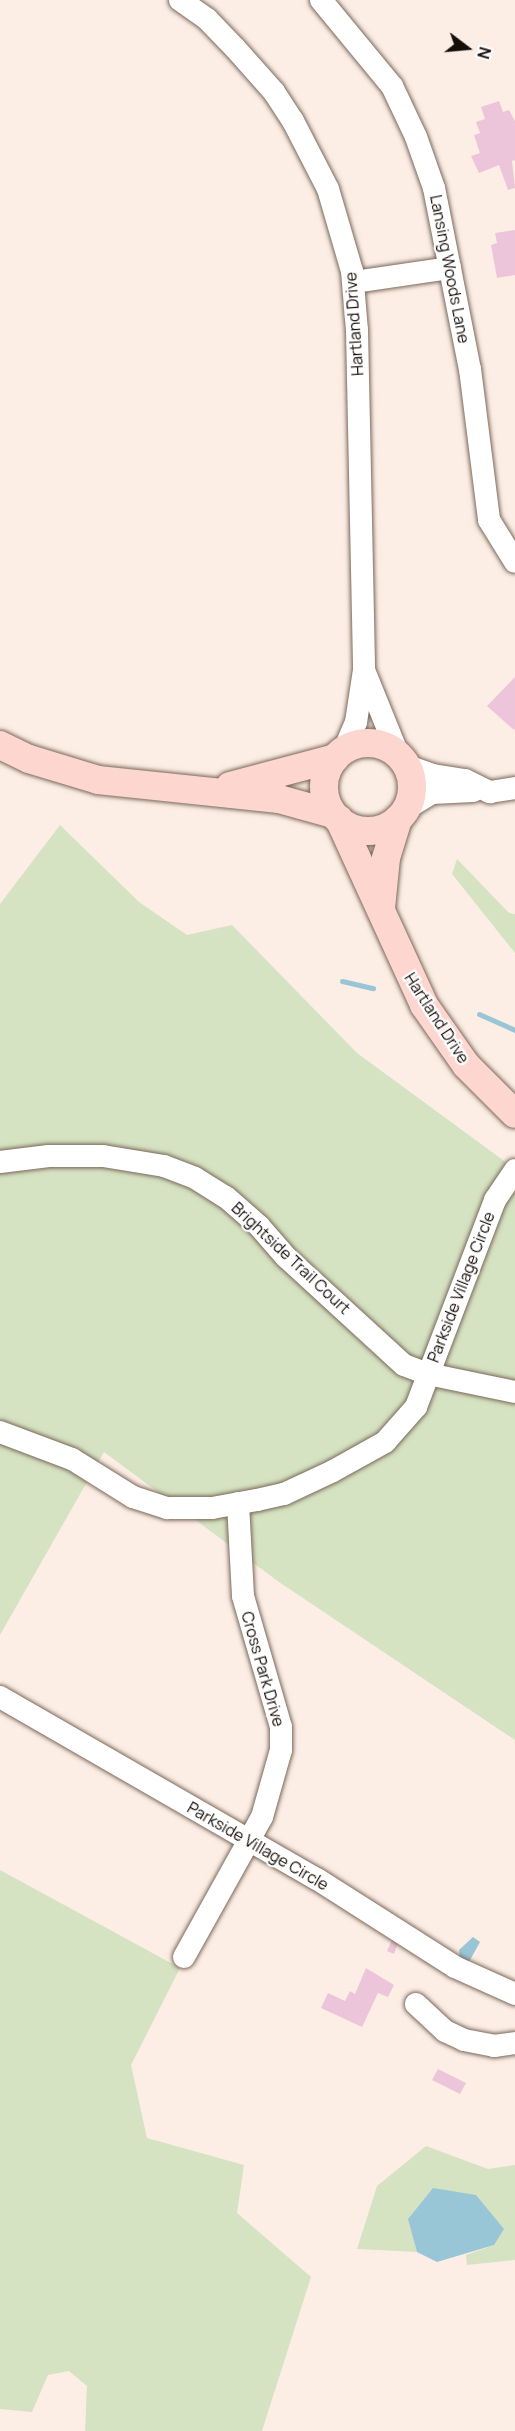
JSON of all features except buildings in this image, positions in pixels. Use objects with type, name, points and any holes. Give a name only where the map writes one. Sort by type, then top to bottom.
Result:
[{"type":"main road","points":[[217,791],[372,743],[402,760]]},
{"type":"main road","points":[[0,745],[29,759],[98,780],[143,788],[217,791],[279,799],[336,817],[357,830],[372,831],[402,813]]},
{"type":"main road","name":"Hartland Drive","points":[[339,754],[326,773],[324,787],[336,817],[381,908],[406,972],[424,1005],[466,1065],[515,1114]]},
{"type":"main road","name":"Hartland Drive","points":[[381,908],[386,858],[411,794],[402,760]]},
{"type":"street","name":"Hartland Drive","points":[[180,0],[207,19],[235,48],[274,92],[293,121],[328,189],[354,282],[364,670],[356,722],[339,754]]},
{"type":"street","name":"Lansing Woods Lane","points":[[321,0],[392,86],[411,127],[434,188],[470,369],[489,520],[515,562]]},
{"type":"street","points":[[354,282],[450,268]]},
{"type":"street","name":"Hartland Drive","points":[[364,670],[402,760]]},
{"type":"street","points":[[402,760],[433,775],[465,780],[480,789]]},
{"type":"street","points":[[402,813],[432,794],[480,789],[499,792],[515,788]]},
{"type":"street","name":"Brightside Trail Court","points":[[0,1162],[49,1156],[103,1156],[164,1166],[195,1178],[226,1197],[260,1226],[286,1257],[404,1365],[428,1374]]},
{"type":"street","name":"Parkside Village Circle","points":[[0,1432],[72,1460],[133,1497],[167,1508],[238,1503],[293,1490],[385,1442],[416,1407],[495,1200],[515,1170]]},
{"type":"street","name":"Parkside Village Circle","points":[[428,1374],[515,1392]]},
{"type":"street","name":"Cross Park Drive","points":[[184,1957],[266,1807],[282,1738],[243,1596],[238,1503]]},
{"type":"street","name":"Parkside Village Circle","points":[[0,1697],[249,1840],[455,1967],[515,1994]]},
{"type":"street","points":[[416,2004],[445,2031],[464,2040],[495,2046],[515,2043]]},
{"type":"green space","points":[[60,825],[139,902],[187,935],[232,925],[357,1053],[515,1169],[515,1740],[279,1582],[104,1452],[0,1635],[0,904]]},
{"type":"green space","points":[[457,859],[509,913],[515,914],[515,953],[452,874]]},
{"type":"green space","points":[[0,1870],[180,1968],[131,2065],[147,2138],[244,2165],[237,2213],[311,2277],[262,2431],[85,2431],[87,2386],[69,2371],[48,2375],[32,2412],[0,2409]]},
{"type":"green space","points":[[426,2146],[488,2169],[515,2165],[515,2260],[467,2265],[466,2255],[494,2245],[409,2219],[417,2252],[357,2249],[377,2186]]},
{"type":"water","points":[[473,1937],[480,1942],[469,1962],[460,1959],[459,1950]]},
{"type":"water","points":[[433,2188],[476,2195],[504,2229],[494,2245],[437,2262],[417,2252],[408,2219]]},
{"type":"waterway","points":[[342,981],[373,988]]},
{"type":"waterway","points":[[479,1014],[515,1030]]}]
